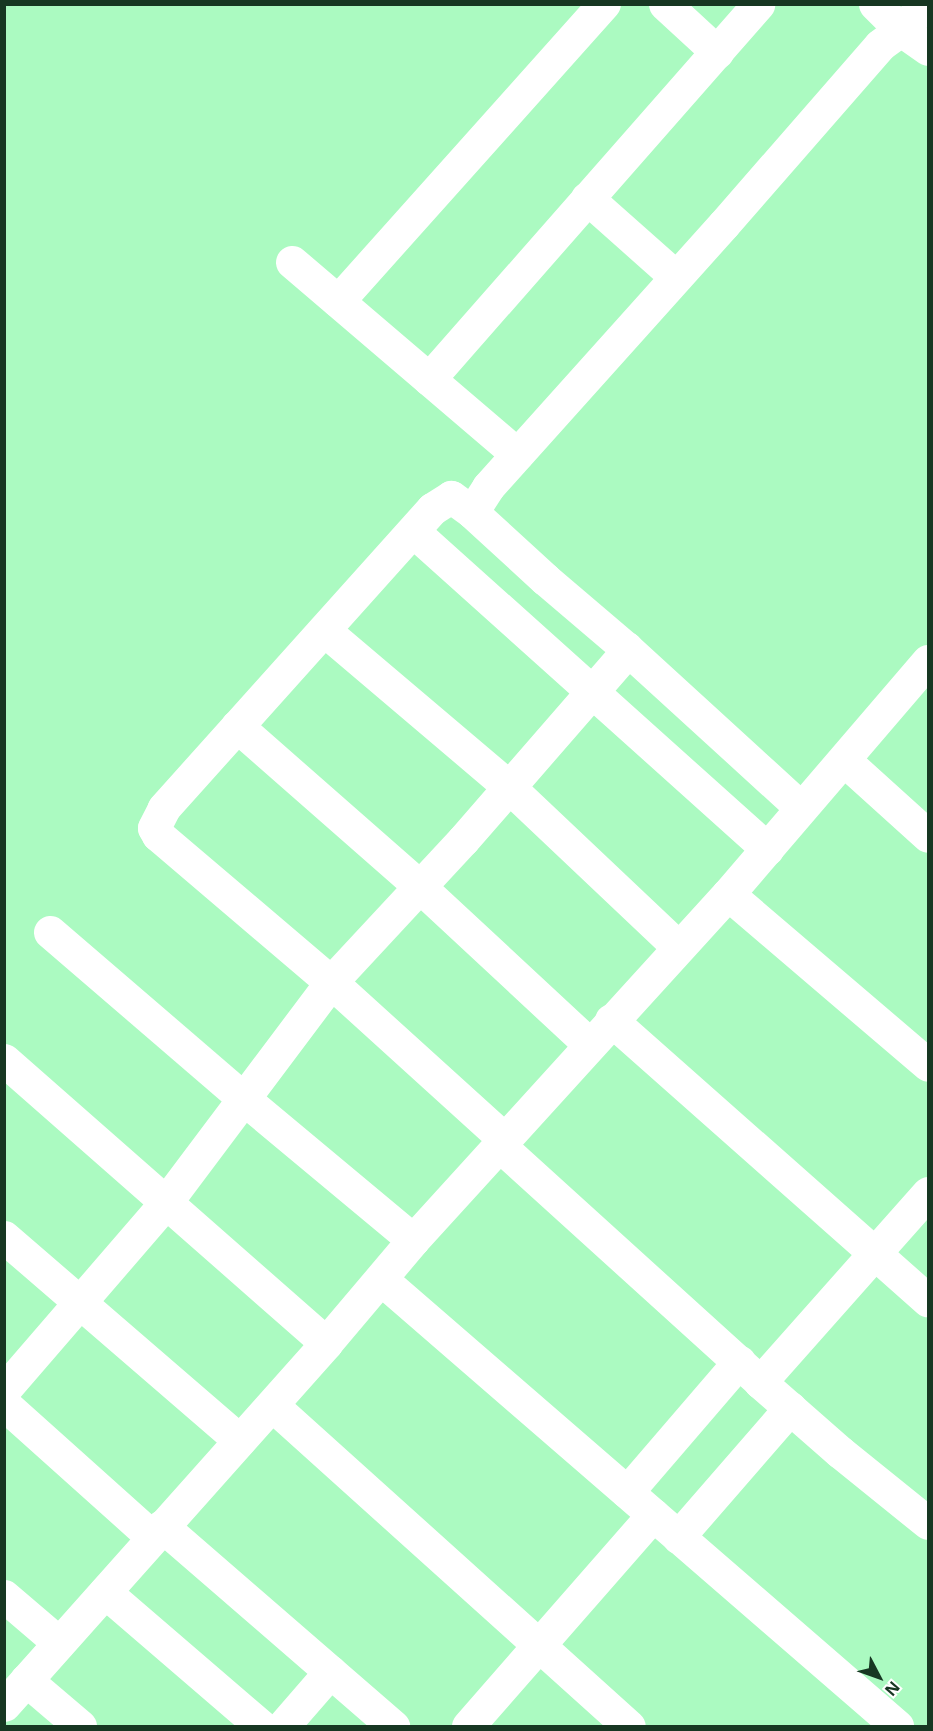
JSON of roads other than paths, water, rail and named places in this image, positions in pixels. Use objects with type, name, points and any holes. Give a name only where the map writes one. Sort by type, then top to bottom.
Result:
[{"type":"street","points":[[338,301],[604,4]]},
{"type":"street","points":[[665,4],[717,52]]},
{"type":"street","points":[[429,379],[758,4]]},
{"type":"street","points":[[875,4],[901,30],[928,49]]},
{"type":"street","points":[[472,512],[488,487],[880,45],[901,30],[925,4]]},
{"type":"street","points":[[587,198],[675,276]]},
{"type":"street","points":[[292,262],[517,454]]},
{"type":"street","points":[[801,808],[626,648],[452,497],[442,501],[413,531],[237,726],[164,808],[154,828],[166,843],[331,982],[790,1408],[928,1523]]},
{"type":"street","points":[[413,531],[767,849]]},
{"type":"street","points":[[324,630],[510,788],[678,947]]},
{"type":"street","points":[[4,1390],[82,1303],[166,1202],[331,982],[510,788],[623,656],[626,648]]},
{"type":"street","points":[[4,1705],[157,1531],[272,1405],[413,1240],[610,1020],[728,894],[928,662]]},
{"type":"street","points":[[237,726],[419,886],[589,1044]]},
{"type":"street","points":[[844,760],[928,836]]},
{"type":"street","points":[[728,894],[928,1065]]},
{"type":"street","points":[[50,932],[244,1100],[413,1240]]},
{"type":"street","points":[[610,1020],[928,1300]]},
{"type":"street","points":[[4,1060],[326,1343]]},
{"type":"street","points":[[627,1492],[874,1252],[928,1193]]},
{"type":"street","points":[[4,1237],[239,1440]]},
{"type":"street","points":[[381,1279],[897,1726]]},
{"type":"street","points":[[4,1404],[393,1726]]},
{"type":"street","points":[[272,1405],[629,1726]]},
{"type":"street","points":[[678,1537],[790,1408]]},
{"type":"street","points":[[468,1726],[653,1515]]},
{"type":"street","points":[[105,1592],[261,1726]]},
{"type":"street","points":[[4,1596],[59,1643]]},
{"type":"street","points":[[283,1726],[330,1672]]},
{"type":"street","points":[[26,1680],[80,1726]]}]
